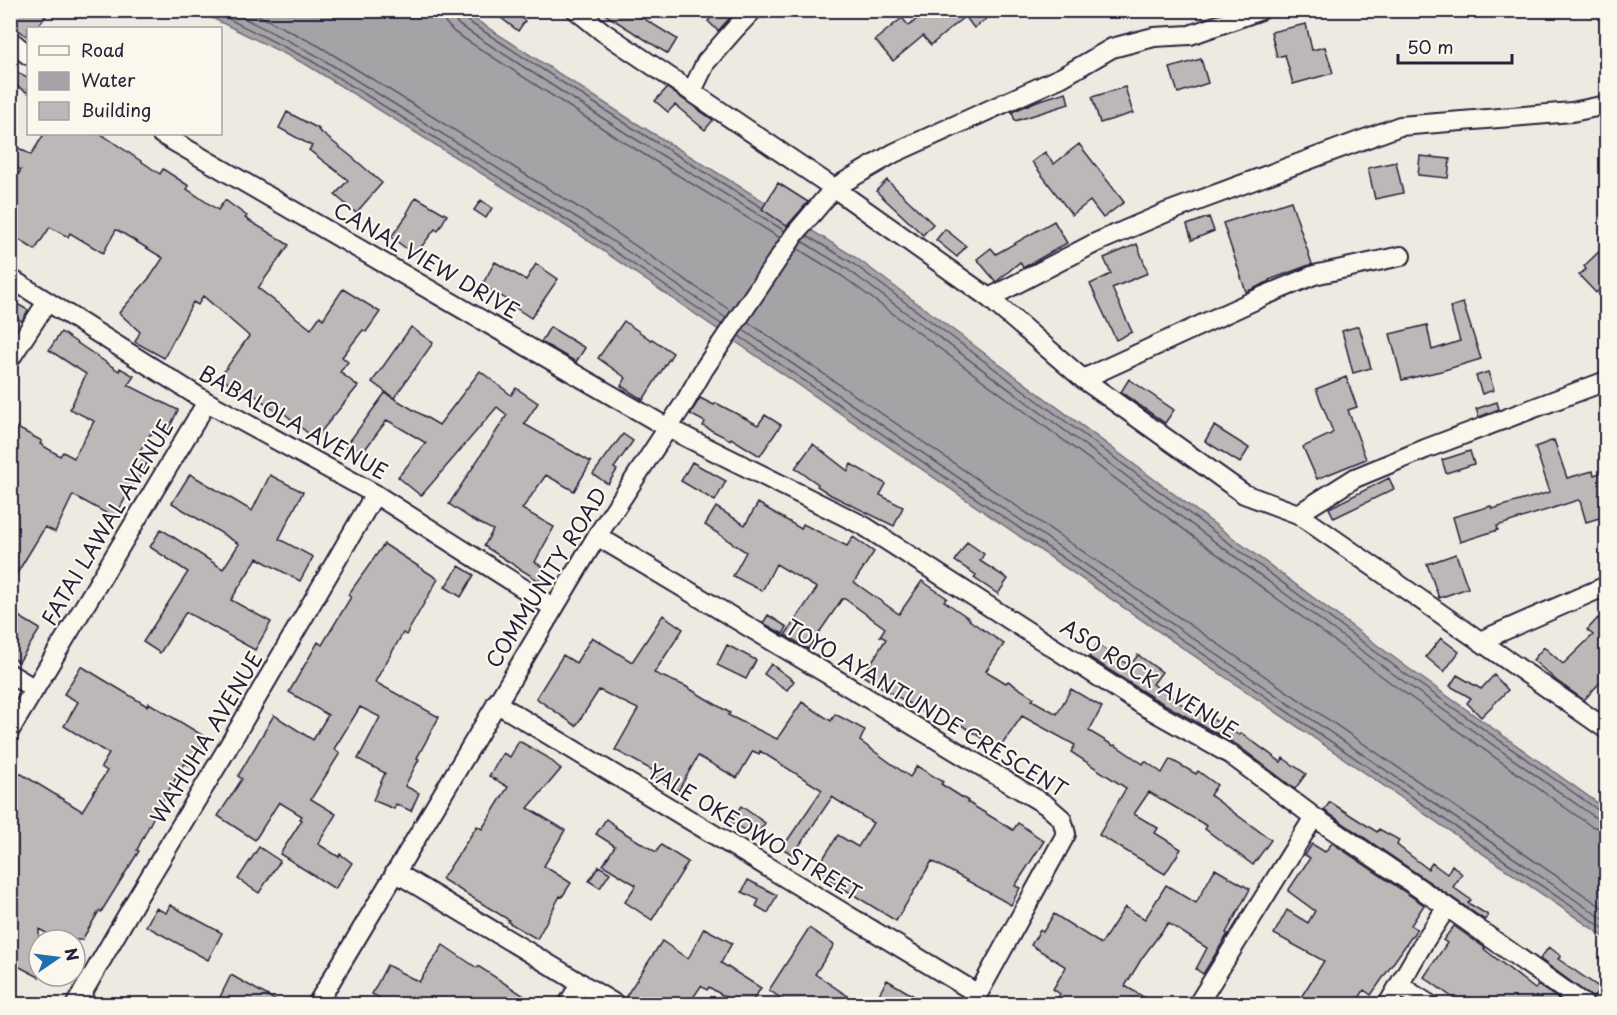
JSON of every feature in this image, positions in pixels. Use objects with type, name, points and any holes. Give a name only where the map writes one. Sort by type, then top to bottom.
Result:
[{"type":"street","points":[[576,10],[603,32],[834,188],[989,298],[1083,379],[1245,494],[1298,514],[1606,729]]},
{"type":"street","points":[[692,91],[706,62],[753,10]]},
{"type":"street","name":"COMMUNITY ROAD","points":[[317,1005],[597,537],[704,369],[795,234],[834,188],[894,153],[1062,77],[1112,48],[1154,37],[1190,35],[1261,10]]},
{"type":"street","points":[[10,40],[27,54]]},
{"type":"street","points":[[989,298],[1095,243],[1165,213],[1400,126],[1572,112],[1606,105]]},
{"type":"street","name":"CANAL VIEW DRIVE","points":[[163,135],[668,428]]},
{"type":"street","points":[[1083,379],[1314,275],[1401,256]]},
{"type":"street","name":"BABALOLA AVENUE","points":[[10,278],[207,402],[375,494],[554,608]]},
{"type":"street","points":[[10,359],[47,302]]},
{"type":"street","points":[[1298,514],[1356,478],[1425,449],[1606,381]]},
{"type":"street","name":"FATAI LAWAL AVENUE","points":[[10,730],[207,402]]},
{"type":"street","name":"ASO ROCK AVENUE","points":[[668,428],[864,526],[1144,705],[1231,755],[1314,817],[1447,907],[1584,1005]]},
{"type":"street","name":"WAHUHA AVENUE","points":[[76,1005],[375,494]]},
{"type":"street","name":"TOYO AYANTUNDE CRESCENT","points":[[597,537],[1046,805],[1062,819],[1066,834],[975,999]]},
{"type":"street","points":[[1480,641],[1606,586]]},
{"type":"street","points":[[10,674],[35,689]]},
{"type":"street","name":"YALE OKEOWO STREET","points":[[496,703],[975,999]]},
{"type":"street","points":[[1198,1005],[1314,817]]},
{"type":"street","points":[[396,872],[615,1005]]},
{"type":"street","points":[[1388,1005],[1447,907]]},
{"type":"street","points":[[568,1005],[581,983]]},
{"type":"street","points":[[1400,986],[1429,1005]]},
{"type":"water","points":[[198,11],[462,11],[631,120],[855,257],[1408,668],[1606,809],[1606,938],[577,233],[307,65]]},
{"type":"building","points":[[10,10],[50,10],[38,27],[27,27],[27,36],[10,24]]},
{"type":"building","points":[[491,10],[511,10],[525,21],[518,31]]},
{"type":"building","points":[[598,10],[630,10],[677,39],[668,54]]},
{"type":"building","points":[[719,10],[737,10],[718,31],[708,21]]},
{"type":"building","points":[[927,10],[998,10],[974,28],[965,16],[931,45],[923,36],[893,61],[875,40],[902,18],[909,26]]},
{"type":"building","points":[[1306,24],[1312,50],[1325,47],[1333,73],[1293,84],[1285,55],[1277,57],[1271,32]]},
{"type":"building","points":[[1201,59],[1208,83],[1178,93],[1170,68]]},
{"type":"building","points":[[10,67],[27,78],[27,92],[10,82]]},
{"type":"building","points":[[1125,87],[1133,113],[1100,123],[1092,97]]},
{"type":"building","points":[[667,88],[713,120],[705,130],[675,105],[668,112],[655,101]]},
{"type":"building","points":[[1066,92],[1069,104],[1015,121],[1012,112]]},
{"type":"building","points":[[287,112],[319,129],[382,183],[356,213],[335,195],[348,180],[309,150],[312,146],[279,128]]},
{"type":"building","points":[[43,135],[102,135],[160,174],[163,169],[189,186],[187,189],[218,210],[225,200],[247,216],[245,218],[289,245],[258,288],[311,329],[320,316],[323,319],[343,289],[380,312],[366,332],[363,330],[342,357],[348,362],[340,372],[358,386],[315,439],[280,410],[278,413],[249,391],[246,395],[220,377],[249,336],[203,296],[198,305],[193,302],[164,358],[135,342],[140,332],[119,313],[151,276],[163,258],[116,230],[103,253],[70,233],[68,237],[50,227],[35,250],[10,234],[10,187],[21,170],[10,164],[10,143],[31,155]]},
{"type":"building","points":[[1079,144],[1124,202],[1103,218],[1090,201],[1072,215],[1032,162],[1045,152],[1054,164]]},
{"type":"building","points":[[1420,156],[1450,159],[1448,178],[1418,175]]},
{"type":"building","points":[[1396,162],[1403,193],[1375,199],[1368,168]]},
{"type":"building","points":[[887,180],[933,224],[923,235],[876,191]]},
{"type":"building","points":[[778,183],[808,202],[787,226],[762,209]]},
{"type":"building","points":[[416,197],[447,215],[438,231],[435,229],[415,255],[391,237],[408,214]]},
{"type":"building","points":[[481,200],[492,208],[486,218],[474,210]]},
{"type":"building","points":[[1291,201],[1312,264],[1269,280],[1246,292],[1223,223]]},
{"type":"building","points":[[1209,217],[1214,231],[1192,240],[1187,225]]},
{"type":"building","points":[[1054,221],[1067,243],[1023,268],[1020,262],[996,282],[977,259],[991,248],[996,254]]},
{"type":"building","points":[[945,229],[966,246],[957,257],[936,240]]},
{"type":"building","points":[[1137,244],[1148,273],[1112,288],[1132,332],[1116,340],[1090,284],[1111,274],[1104,258]]},
{"type":"building","points":[[1606,245],[1606,282],[1596,293],[1579,275],[1586,269],[1584,266]]},
{"type":"building","points":[[495,262],[526,280],[536,264],[558,279],[531,318],[510,304],[511,302],[482,285]]},
{"type":"building","points":[[10,300],[28,310],[22,321],[10,314]]},
{"type":"building","points":[[1463,303],[1481,359],[1402,380],[1390,334],[1427,325],[1432,350],[1460,341],[1450,307]]},
{"type":"building","points":[[624,321],[673,353],[643,400],[621,386],[626,378],[598,358]]},
{"type":"building","points":[[1359,326],[1371,368],[1353,373],[1342,331]]},
{"type":"building","points":[[411,327],[433,343],[394,398],[372,382]]},
{"type":"building","points":[[550,327],[585,348],[576,362],[541,342]]},
{"type":"building","points":[[61,332],[119,371],[120,368],[134,376],[128,385],[178,410],[164,439],[151,433],[139,453],[149,459],[138,480],[135,479],[115,518],[73,495],[55,532],[45,527],[10,585],[10,424],[42,441],[40,444],[60,456],[63,452],[74,458],[94,421],[70,409],[86,374],[49,350]]},
{"type":"building","points":[[480,371],[511,395],[516,388],[538,403],[524,424],[591,462],[574,491],[546,475],[522,509],[554,527],[535,562],[546,569],[539,581],[484,546],[493,530],[449,504],[507,415],[497,407],[421,496],[398,477],[426,443],[387,420],[360,456],[346,446],[385,393],[439,425]]},
{"type":"building","points":[[1488,372],[1494,390],[1482,394],[1476,376]]},
{"type":"building","points":[[1346,377],[1357,407],[1348,410],[1366,459],[1317,479],[1303,447],[1333,432],[1316,389]]},
{"type":"building","points":[[1129,379],[1174,410],[1165,423],[1121,392]]},
{"type":"building","points":[[700,398],[714,405],[716,403],[758,425],[765,415],[781,425],[760,456],[731,438],[730,440],[703,426],[705,422],[690,414]]},
{"type":"building","points":[[1497,402],[1499,409],[1479,417],[1476,409]]},
{"type":"building","points":[[1214,426],[1249,448],[1240,463],[1205,441]]},
{"type":"building","points":[[623,434],[633,441],[614,468],[617,470],[608,484],[593,474]]},
{"type":"building","points":[[1554,440],[1567,478],[1593,471],[1594,475],[1606,471],[1606,516],[1586,522],[1578,500],[1497,526],[1498,530],[1460,542],[1453,517],[1491,506],[1492,509],[1550,492],[1535,447]]},
{"type":"building","points":[[813,444],[848,471],[851,464],[886,484],[880,495],[903,507],[894,526],[831,495],[795,468]]},
{"type":"building","points":[[1470,451],[1474,464],[1446,473],[1442,460]]},
{"type":"building","points":[[692,462],[726,481],[715,501],[681,481]]},
{"type":"building","points":[[190,474],[252,511],[270,475],[303,492],[279,539],[313,557],[300,581],[257,558],[231,600],[271,622],[255,650],[186,612],[160,653],[143,642],[188,572],[150,547],[161,529],[223,569],[239,544],[172,503]]},
{"type":"building","points":[[1389,478],[1394,489],[1334,518],[1329,508]]},
{"type":"building","points":[[758,503],[801,529],[803,524],[847,546],[853,537],[874,552],[854,582],[899,614],[922,581],[947,598],[944,601],[1004,644],[986,671],[1006,683],[1008,681],[1034,698],[1032,700],[1057,714],[1071,689],[1102,707],[1089,731],[1143,764],[1145,761],[1162,773],[1170,759],[1196,774],[1198,771],[1217,785],[1210,795],[1271,840],[1253,865],[1205,829],[1207,826],[1149,792],[1134,814],[1158,828],[1155,833],[1181,849],[1165,874],[1099,835],[1126,788],[1071,752],[1075,745],[1022,716],[999,749],[933,707],[928,715],[863,676],[886,639],[880,636],[885,628],[845,599],[842,599],[808,649],[785,635],[817,588],[776,564],[762,591],[733,576],[746,552],[705,525],[716,507],[745,525]]},
{"type":"building","points":[[967,542],[984,554],[980,561],[1008,579],[998,594],[974,578],[976,575],[955,561]]},
{"type":"building","points":[[384,544],[438,579],[406,635],[403,633],[375,682],[439,717],[405,786],[419,793],[411,811],[396,804],[394,809],[373,800],[385,773],[358,759],[380,717],[360,707],[334,749],[340,753],[311,799],[336,814],[318,844],[339,857],[340,854],[352,863],[335,889],[280,854],[302,820],[300,819],[302,816],[279,802],[255,840],[218,816],[242,779],[238,776],[274,715],[313,740],[328,715],[289,692],[318,642],[322,645],[351,597],[348,595]]},
{"type":"building","points":[[1456,554],[1468,588],[1439,598],[1427,564]]},
{"type":"building","points":[[459,566],[474,575],[461,597],[445,587]]},
{"type":"building","points":[[10,611],[40,629],[19,662],[10,657]]},
{"type":"building","points":[[663,615],[683,629],[654,673],[685,686],[730,713],[728,715],[777,739],[802,702],[831,721],[835,714],[865,730],[860,741],[910,777],[917,766],[943,782],[941,784],[967,802],[1013,830],[1018,823],[1044,841],[1015,886],[1020,888],[1011,905],[932,861],[896,921],[815,871],[838,835],[858,847],[873,823],[832,797],[793,855],[782,848],[822,790],[760,751],[759,754],[753,751],[737,778],[698,756],[678,791],[651,775],[654,771],[615,750],[638,709],[599,690],[576,726],[536,698],[563,655],[576,663],[592,637],[632,662]]},
{"type":"building","points":[[768,615],[787,627],[783,634],[763,623]]},
{"type":"building","points":[[1598,618],[1606,623],[1606,676],[1584,700],[1533,660],[1544,647],[1563,664],[1593,635],[1587,630]]},
{"type":"building","points":[[1441,638],[1459,652],[1444,672],[1426,657]]},
{"type":"building","points":[[1097,644],[1130,666],[1138,655],[1162,672],[1153,684],[1196,714],[1198,710],[1239,735],[1241,733],[1281,762],[1283,758],[1306,774],[1295,789],[1237,745],[1150,696],[1089,657]]},
{"type":"building","points":[[727,645],[756,660],[746,679],[717,665]]},
{"type":"building","points":[[771,664],[794,681],[787,690],[764,674]]},
{"type":"building","points":[[81,666],[147,706],[149,703],[207,738],[190,766],[185,763],[157,810],[137,850],[139,851],[87,931],[87,928],[27,928],[27,971],[10,962],[10,788],[20,773],[82,811],[107,771],[101,767],[109,754],[64,726],[78,702],[64,694]]},
{"type":"building","points":[[1457,675],[1481,689],[1494,675],[1508,690],[1481,717],[1467,703],[1471,698],[1450,686]]},
{"type":"building","points":[[519,741],[547,757],[561,769],[528,808],[565,830],[544,866],[571,883],[562,897],[560,896],[537,939],[442,879],[477,826],[482,829],[508,787],[489,776],[503,753],[510,757]]},
{"type":"building","points":[[1330,802],[1377,832],[1379,829],[1399,840],[1397,845],[1428,869],[1432,863],[1447,874],[1452,865],[1462,874],[1453,887],[1471,900],[1468,903],[1488,915],[1485,920],[1324,810]]},
{"type":"building","points":[[741,806],[765,823],[755,838],[731,821]]},
{"type":"building","points":[[606,819],[656,852],[661,845],[688,862],[652,920],[625,902],[636,885],[603,865],[615,846],[596,834]]},
{"type":"building","points":[[1332,843],[1424,905],[1411,925],[1417,929],[1371,995],[1364,990],[1355,1005],[1296,1005],[1324,961],[1274,934],[1287,910],[1308,923],[1315,911],[1288,891],[1310,858],[1305,855],[1312,844],[1325,852]]},
{"type":"building","points":[[259,847],[280,861],[259,893],[238,879]]},
{"type":"building","points":[[599,866],[610,873],[600,888],[589,881]]},
{"type":"building","points":[[1215,869],[1250,889],[1226,933],[1228,934],[1203,974],[1196,969],[1207,948],[1168,923],[1125,986],[1157,1005],[1054,1005],[1060,994],[1053,989],[1066,967],[1031,945],[1040,930],[1043,932],[1054,914],[1101,944],[1125,907],[1145,919],[1166,885],[1196,903]]},
{"type":"building","points":[[748,880],[777,895],[768,913],[756,906],[759,900],[742,892]]},
{"type":"building","points":[[170,905],[222,933],[208,960],[146,926],[156,908],[166,913]]},
{"type":"building","points":[[1454,926],[1535,989],[1538,985],[1561,1001],[1558,1005],[1463,1005],[1424,977],[1447,943],[1443,940]]},
{"type":"building","points":[[704,928],[732,943],[721,963],[761,988],[750,1005],[738,1005],[709,987],[707,990],[701,986],[688,1005],[638,1005],[626,996],[662,941],[688,959]]},
{"type":"building","points":[[809,928],[834,945],[815,974],[861,1005],[791,1005],[769,990]]},
{"type":"building","points":[[443,945],[538,1005],[392,1005],[372,994],[387,965],[419,982]]},
{"type":"building","points":[[1549,947],[1561,956],[1558,959],[1600,988],[1593,998],[1540,959]]},
{"type":"building","points":[[231,975],[284,1005],[216,1005]]},
{"type":"building","points":[[887,980],[929,1005],[873,1005]]}]
